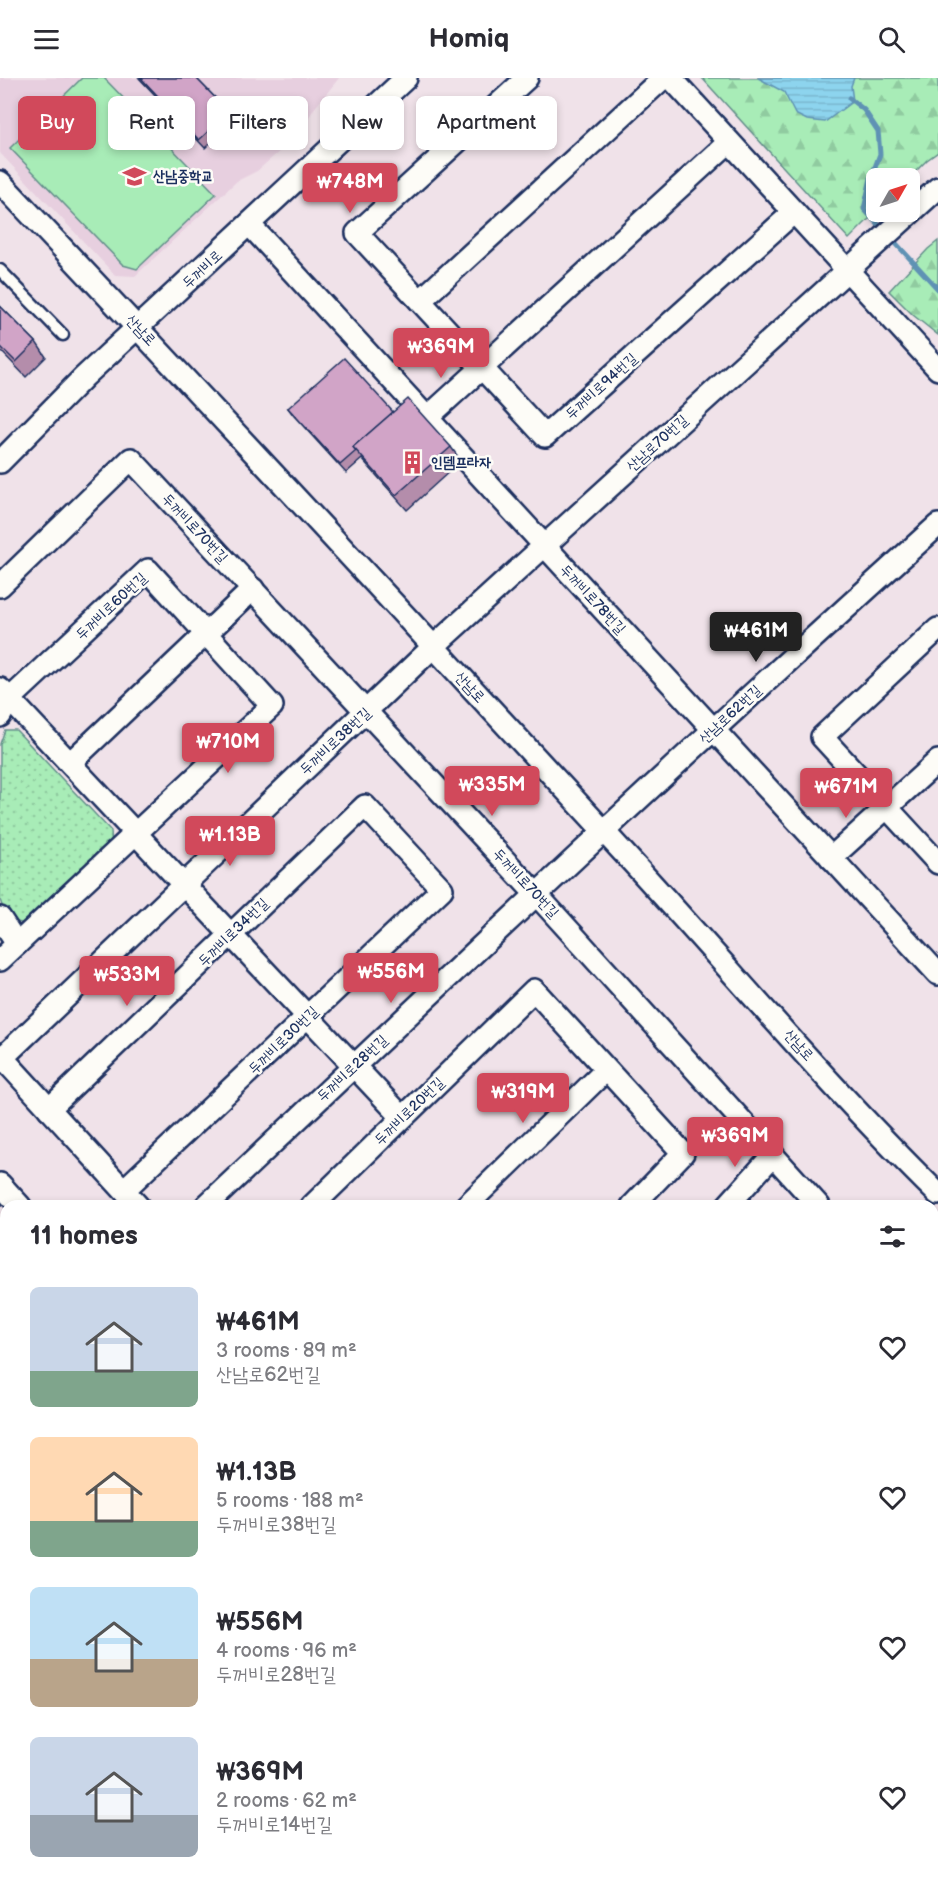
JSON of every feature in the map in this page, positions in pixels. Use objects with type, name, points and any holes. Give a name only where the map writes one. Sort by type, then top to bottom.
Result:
[{"type":"street","name":"두꺼비로","points":[[0,462],[84,377],[406,78]]},
{"type":"street","name":"두꺼비로94번길","points":[[527,78],[357,233],[545,436],[794,212]]},
{"type":"street","points":[[420,302],[663,78]]},
{"type":"street","points":[[670,78],[938,369]]},
{"type":"street","points":[[427,418],[729,142]]},
{"type":"street","name":"산남로","points":[[0,182],[138,327],[874,1128],[938,1194]]},
{"type":"street","name":"산남로70번길","points":[[433,647],[490,598],[544,546],[938,188]]},
{"type":"street","name":"두꺼비로78번길","points":[[249,224],[938,974]]},
{"type":"street","name":"두꺼비로70번길","points":[[0,586],[131,459],[536,894],[814,1200]]},
{"type":"street","name":"산남로62번길","points":[[603,831],[938,525]]},
{"type":"street","name":"두꺼비로60번길","points":[[0,960],[16,944],[136,833],[272,706],[148,570],[3,701],[70,763],[136,833],[231,934],[402,1117]]},
{"type":"street","points":[[70,763],[253,589]]},
{"type":"street","points":[[938,629],[822,736],[938,862]]},
{"type":"street","name":"두꺼비로38번길","points":[[1,1057],[433,647]]},
{"type":"street","points":[[831,858],[938,760]]},
{"type":"street","name":"두꺼비로30번길","points":[[124,1190],[442,889],[365,806]]},
{"type":"street","name":"두꺼비로34번길","points":[[49,1109],[365,806]]},
{"type":"street","name":"두꺼비로28번길","points":[[212,1200],[603,831]]},
{"type":"street","points":[[0,918],[16,944]]},
{"type":"street","name":"두꺼비로20번길","points":[[318,1200],[534,990],[683,1153],[638,1200]]},
{"type":"street","points":[[1,1057],[133,1200]]},
{"type":"street","points":[[472,1200],[606,1070]]},
{"type":"street","points":[[732,1200],[773,1155]]},
{"type":"street","points":[[0,1184],[15,1200]]},
{"type":"lane","points":[[0,270],[63,335]]},
{"type":"shaded area","name":"산남중학교","points":[[0,78],[339,78],[324,96],[320,96],[320,102],[308,119],[308,96],[207,96],[207,150],[281,150],[257,171],[237,181],[135,276],[115,275],[0,153]]},
{"type":"green space","points":[[82,78],[104,78],[121,96],[108,96],[108,150],[174,150],[216,194],[137,269],[123,265],[10,148],[18,140],[18,150],[96,150],[96,96],[63,96]]},
{"type":"green space","points":[[702,78],[938,78],[938,152],[919,168],[866,168],[866,222],[849,239]]},
{"type":"green space","points":[[938,241],[938,335],[913,315],[889,291]]},
{"type":"green space","points":[[5,730],[16,730],[111,831],[112,847],[27,924],[12,920],[0,900],[0,744]]},
{"type":"water","points":[[758,78],[854,78],[851,86],[853,101],[825,122],[807,120],[795,114],[784,92]]},
{"type":"building","points":[[141,78],[196,78],[213,96],[207,96],[207,133],[199,140],[195,136],[195,96],[158,96]]},
{"type":"building","points":[[0,306],[36,342],[16,362],[0,346]]},
{"type":"building","points":[[344,358],[393,412],[353,447],[356,451],[340,465],[288,408]]},
{"type":"building","name":"인뎀프라자","points":[[408,399],[451,447],[396,495],[353,447]]},
{"type":"waterway","points":[[849,98],[864,110],[878,131],[880,154],[871,178],[864,209],[885,232]]},
{"type":"waterway","points":[[891,238],[938,289]]},
{"type":"place","name":"산남중학교","points":[[135,176]]},
{"type":"place","name":"인뎀프라자","points":[[413,462]]}]
